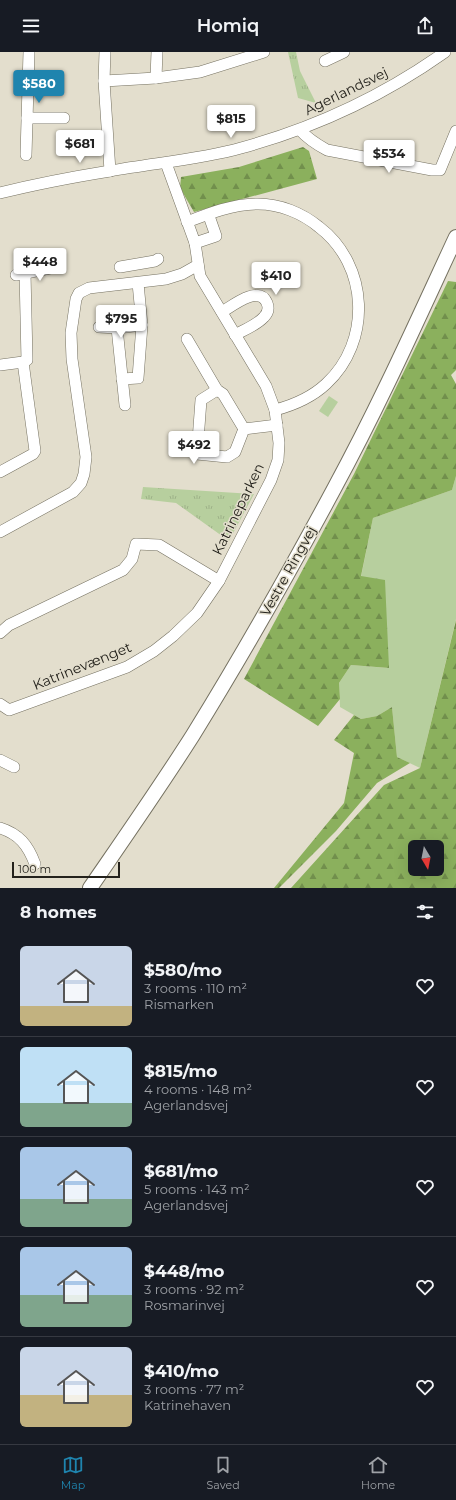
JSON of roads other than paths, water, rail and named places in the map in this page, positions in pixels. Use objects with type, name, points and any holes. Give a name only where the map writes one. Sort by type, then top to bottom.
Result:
[{"type":"main road","name":"Vestre Ringvej","points":[[90,888],[137,820],[192,735],[272,601],[336,486],[390,379],[456,237]]},
{"type":"street","points":[[26,155],[29,52]]},
{"type":"street","points":[[105,52],[104,81],[110,171]]},
{"type":"street","points":[[156,78],[158,52]]},
{"type":"street","points":[[104,81],[156,78],[200,72],[264,52]]},
{"type":"street","points":[[325,61],[342,52]]},
{"type":"street","name":"Agerlandsvej","points":[[0,193],[28,186],[240,149],[300,130],[343,112],[374,96],[418,71],[445,52]]},
{"type":"street","points":[[27,118],[64,118]]},
{"type":"street","name":"Agerlandsvej","points":[[300,130],[306,138],[328,150],[432,170],[440,170],[456,131]]},
{"type":"street","name":"Katrineparken","points":[[166,162],[195,243],[200,276],[266,386],[275,410],[277,425],[279,442],[278,460],[271,480],[219,582]]},
{"type":"street","points":[[187,222],[224,209],[244,205],[266,205],[287,209],[313,222],[324,230],[339,246],[350,265],[355,278],[359,307],[358,321],[351,349],[340,368],[326,384],[302,401],[275,410]]},
{"type":"street","points":[[195,243],[216,236],[209,216]]},
{"type":"street","points":[[120,266],[158,260]]},
{"type":"street","points":[[0,532],[73,492],[81,483],[84,474],[86,457],[72,359],[71,333],[76,299],[79,293],[89,288],[166,279],[182,274],[198,265]]},
{"type":"street","points":[[0,365],[23,362],[27,360],[21,274],[60,266]]},
{"type":"street","points":[[122,379],[138,378],[142,325],[138,282]]},
{"type":"street","points":[[222,312],[248,296],[259,295],[264,298],[267,303],[268,309],[264,319],[235,335]]},
{"type":"street","points":[[99,327],[117,328],[142,325]]},
{"type":"street","points":[[117,328],[125,405]]},
{"type":"street","points":[[187,339],[217,390],[223,394],[244,429],[277,425]]},
{"type":"street","points":[[0,472],[33,454],[35,451],[23,362]]},
{"type":"street","name":"Katrineparken","points":[[217,390],[201,400],[197,454],[227,457],[235,452],[244,429]]},
{"type":"street","points":[[0,633],[9,625],[123,570],[132,559],[136,544],[159,545],[219,582]]},
{"type":"street","name":"Katrinevænget","points":[[0,704],[9,710],[127,667],[154,651],[173,636],[197,613],[219,582]]},
{"type":"street","points":[[0,760],[14,767]]},
{"type":"street","points":[[0,828],[8,831],[20,839],[30,851],[35,864]]}]
